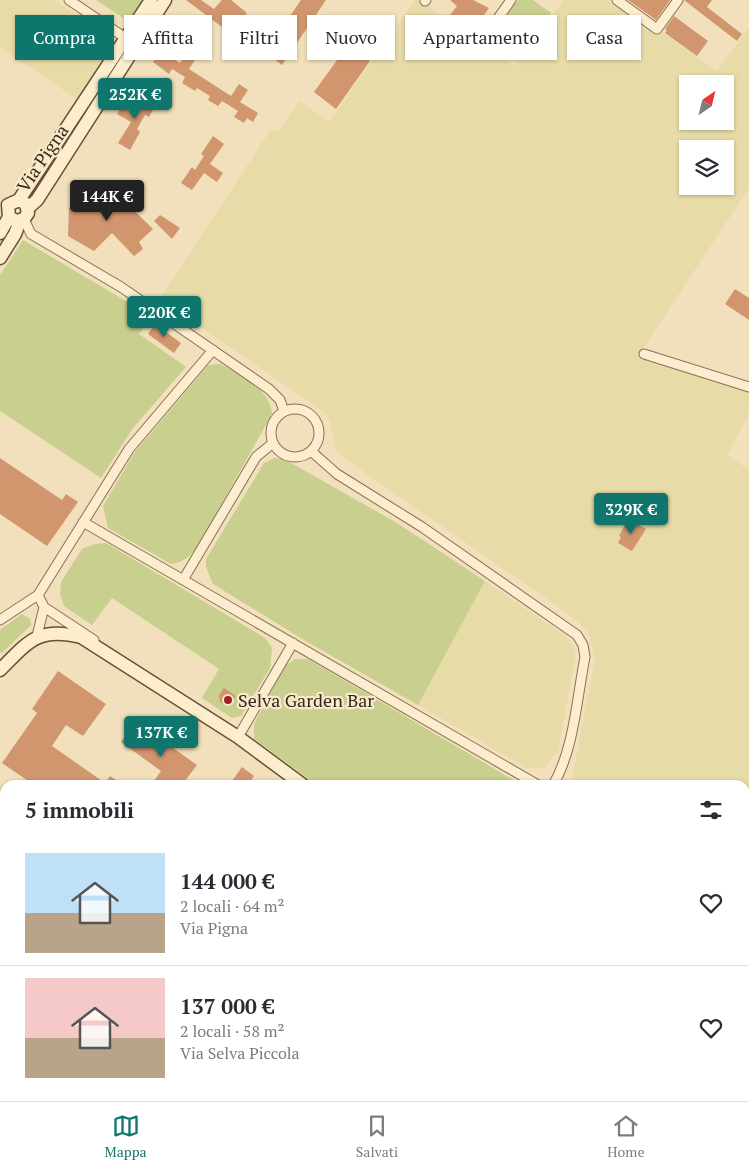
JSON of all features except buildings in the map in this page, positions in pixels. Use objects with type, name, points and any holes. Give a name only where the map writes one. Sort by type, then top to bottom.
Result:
[{"type":"street","points":[[70,0],[124,37]]},
{"type":"street","points":[[144,15],[151,0]]},
{"type":"street","name":"Via Pigna","points":[[153,15],[165,0]]},
{"type":"street","points":[[500,15],[511,0]]},
{"type":"street","points":[[617,0],[657,29],[678,0]]},
{"type":"street","name":"Via Pigna","points":[[0,258],[16,234],[20,213],[37,200],[124,54]]},
{"type":"street","points":[[0,233],[20,213],[31,234],[121,287],[269,389],[280,400],[284,411]]},
{"type":"street","points":[[0,620],[38,594],[129,449],[213,350]]},
{"type":"street","points":[[644,354],[749,387]]},
{"type":"street","points":[[292,409],[302,410],[315,419],[318,428],[318,438],[311,451],[298,456],[288,456],[278,450],[273,443],[272,424],[284,411],[292,409]]},
{"type":"street","points":[[184,580],[256,457],[273,443]]},
{"type":"street","points":[[311,451],[337,474],[422,527],[577,635],[583,645],[585,657],[567,751],[556,780]]},
{"type":"street","points":[[84,522],[529,780]]},
{"type":"street","points":[[38,594],[44,607],[79,627],[109,654]]},
{"type":"street","points":[[36,636],[44,607]]},
{"type":"street","points":[[0,670],[36,636],[54,632],[80,637],[238,737],[296,780]]},
{"type":"street","points":[[238,737],[293,643]]},
{"type":"shaded area","points":[[0,0],[54,0],[76,15],[15,15],[15,57],[0,47]]},
{"type":"shaded area","points":[[415,0],[420,0],[442,15],[405,15],[405,60],[506,60],[515,66],[519,60],[557,60],[557,15],[553,15],[564,0],[612,0],[632,15],[567,15],[567,60],[641,60],[641,22],[659,35],[662,32],[717,71],[749,27],[749,188],[638,356],[749,391],[749,414],[727,455],[749,470],[749,780],[572,780],[595,658],[588,631],[564,611],[341,456],[335,448],[330,420],[324,412],[160,299],[271,129],[278,132],[300,101],[329,122],[373,60],[395,60],[395,28]]},
{"type":"shaded area","points":[[19,60],[103,60],[78,100]]},
{"type":"shaded area","points":[[485,581],[567,637],[574,648],[576,655],[558,751],[545,767],[537,769],[527,768],[418,705]]},
{"type":"green space","points":[[96,0],[142,0],[132,15],[124,15],[124,18]]},
{"type":"green space","points":[[518,0],[533,0],[551,13],[550,15],[507,15]]},
{"type":"green space","points":[[23,240],[151,316],[139,334],[186,367],[133,428],[101,478],[0,411],[0,275]]},
{"type":"green space","points":[[220,364],[253,383],[266,397],[272,414],[197,548],[182,561],[171,564],[108,528],[103,506],[134,453],[208,365]]},
{"type":"green space","points":[[274,458],[284,459],[397,523],[485,581],[418,705],[304,640],[213,584],[206,567],[206,559],[264,463]]},
{"type":"green space","points":[[106,543],[265,638],[272,648],[270,668],[241,716],[232,718],[202,698],[219,669],[112,598],[92,625],[64,606],[60,594],[61,582],[82,549],[94,544]]},
{"type":"green space","points":[[22,614],[30,619],[31,625],[2,653],[0,651],[0,630]]},
{"type":"green space","points":[[295,659],[308,659],[514,780],[310,780],[254,739],[254,724],[285,666]]},
{"type":"place","name":"Selva Garden Bar","points":[[228,700]]}]
